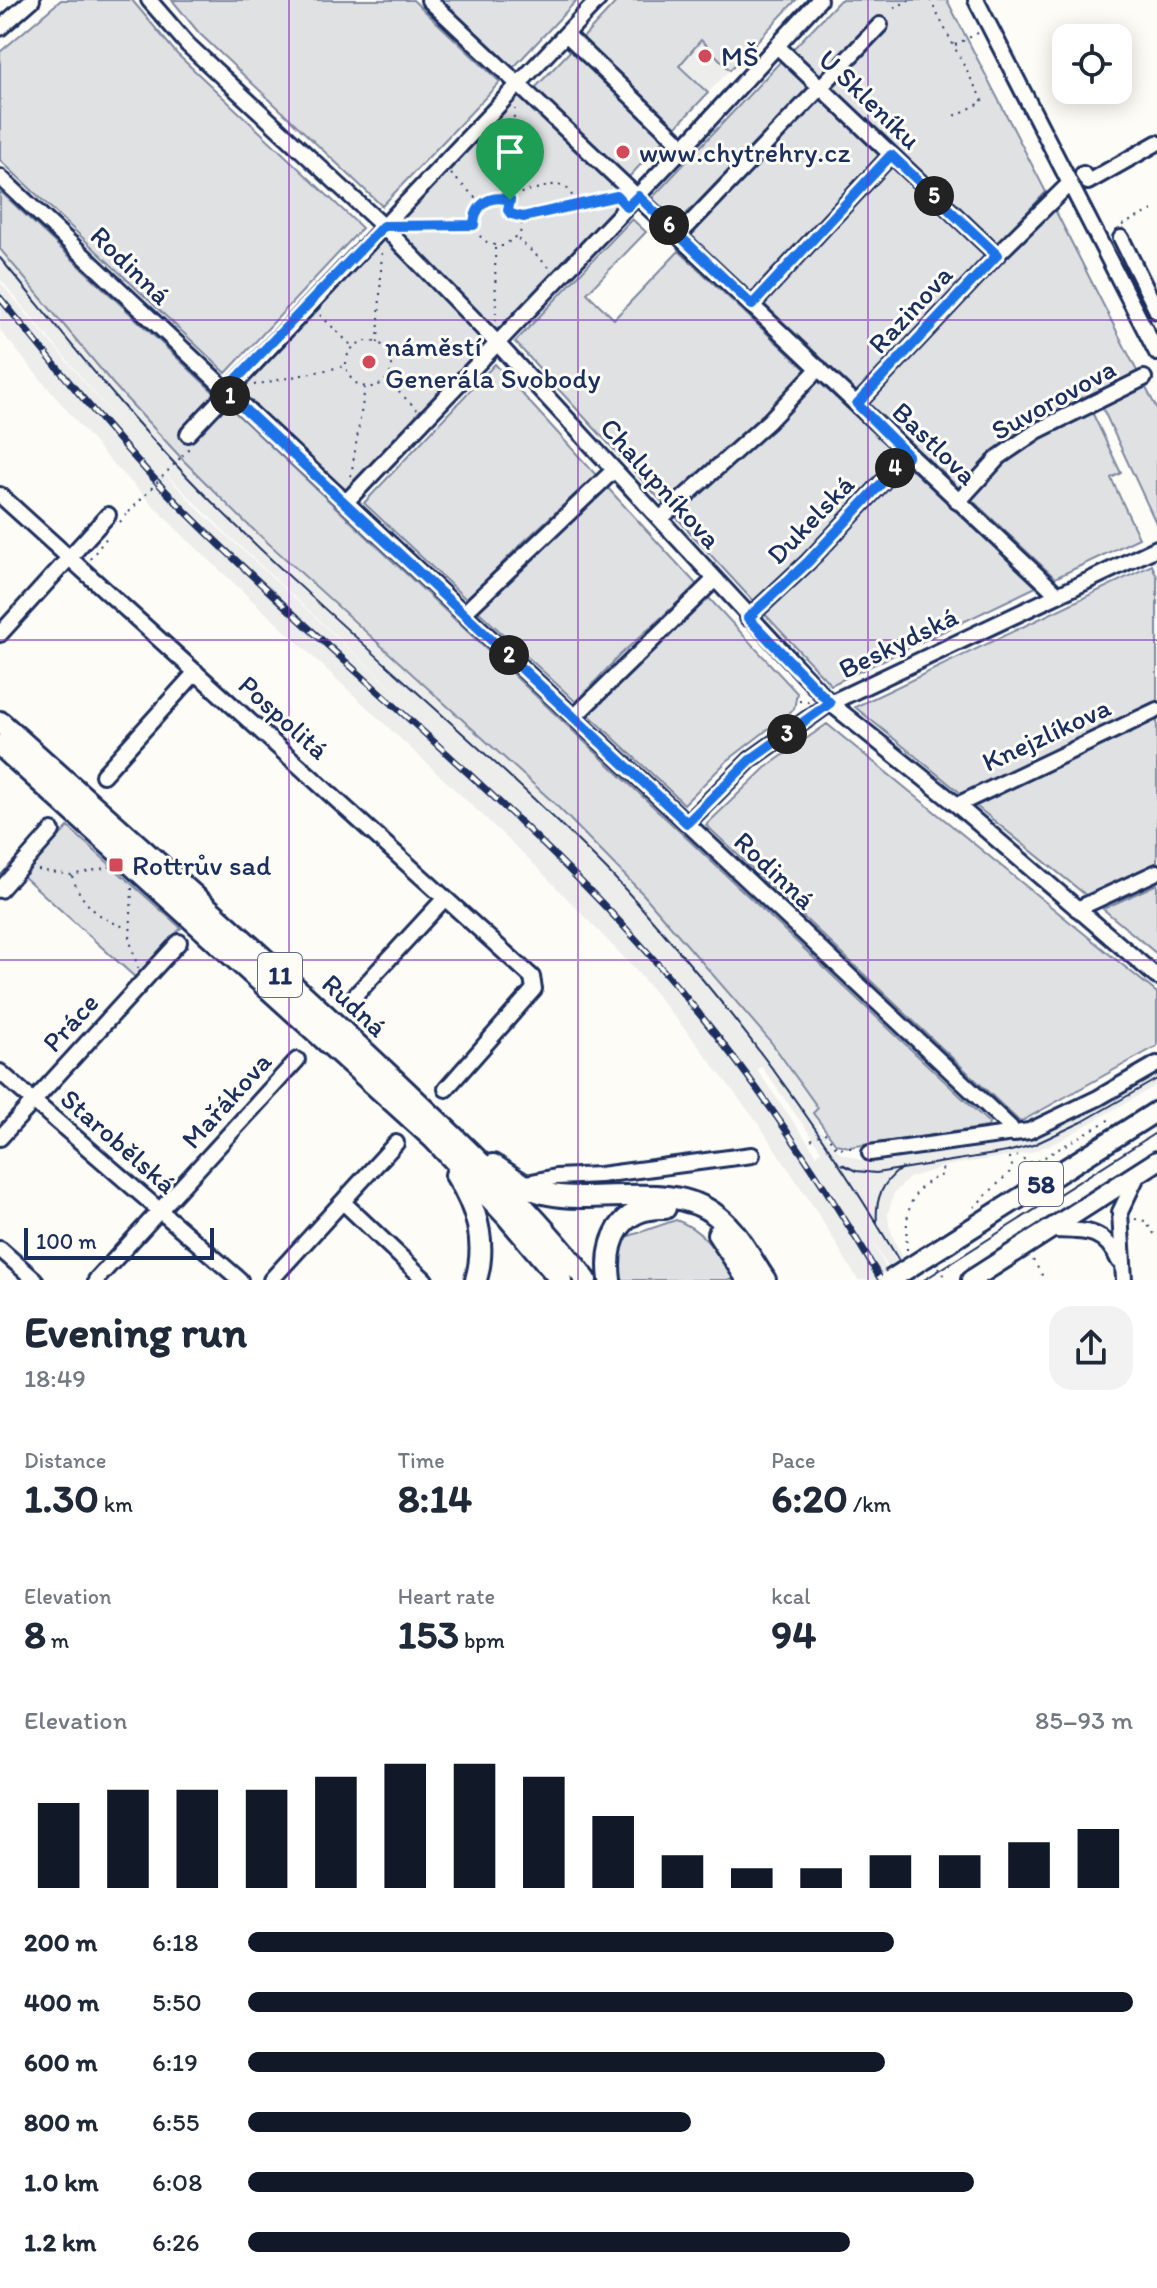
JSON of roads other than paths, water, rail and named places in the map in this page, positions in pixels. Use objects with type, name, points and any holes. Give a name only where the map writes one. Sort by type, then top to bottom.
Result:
[{"type":"highway","name":"Rudná","points":[[0,722],[338,1027],[461,1144],[586,1280]]},
{"type":"highway","name":"Rudná","points":[[0,745],[433,1138],[506,1215],[561,1280]]},
{"type":"highway","points":[[433,1138],[474,1209],[481,1243],[476,1280]]},
{"type":"highway","points":[[461,1144],[522,1184],[547,1194],[577,1198],[665,1197],[700,1205],[718,1216],[736,1236],[765,1280]]},
{"type":"highway","points":[[610,1280],[609,1251],[617,1229],[635,1214],[660,1207],[684,1211],[705,1223],[725,1244],[748,1280]]},
{"type":"main road","name":"58","points":[[890,1280],[1157,1111]]},
{"type":"main road","name":"58","points":[[971,1280],[1157,1161]]},
{"type":"street","points":[[0,28],[32,0]]},
{"type":"street","name":"Chalupníkova","points":[[149,0],[188,45],[383,226],[489,344],[614,470],[830,703],[957,805],[1157,977]]},
{"type":"street","points":[[429,0],[638,196]]},
{"type":"street","points":[[188,434],[225,391],[598,0]]},
{"type":"street","points":[[225,391],[346,502],[426,418],[489,344],[638,196],[819,0]]},
{"type":"street","points":[[976,0],[1157,353]]},
{"type":"street","points":[[679,235],[880,25]]},
{"type":"street","points":[[566,34],[684,147]]},
{"type":"street","name":"U Skleníku","points":[[777,46],[997,255]]},
{"type":"street","points":[[1083,174],[1088,182],[1157,143]]},
{"type":"street","points":[[752,305],[891,155]]},
{"type":"street","name":"Rodinná","points":[[0,177],[225,391]]},
{"type":"street","name":"Razinova","points":[[857,404],[997,255],[1070,183]]},
{"type":"street","name":"Bastlova","points":[[638,196],[1057,594]]},
{"type":"street","points":[[1120,233],[1157,311]]},
{"type":"street","points":[[660,519],[769,421],[819,368]]},
{"type":"street","name":"Suvorovova","points":[[958,502],[999,457],[1037,431],[1144,378]]},
{"type":"street","name":"Dukelská","points":[[748,618],[808,562],[908,455]]},
{"type":"street","points":[[464,613],[614,470]]},
{"type":"street","name":"Pospolitá","points":[[0,495],[532,977],[534,989],[446,1089]]},
{"type":"street","name":"Rodinná","points":[[346,502],[1010,1127],[1013,1134]]},
{"type":"street","points":[[0,634],[108,515]]},
{"type":"street","name":"Beskydská","points":[[687,823],[750,760],[830,703],[1157,548]]},
{"type":"street","points":[[574,717],[714,580]]},
{"type":"street","points":[[103,775],[196,672]]},
{"type":"street","name":"Knejzlíkova","points":[[957,805],[1157,710]]},
{"type":"street","points":[[0,890],[52,831]]},
{"type":"street","points":[[1077,909],[1157,872]]},
{"type":"street","points":[[352,999],[445,898]]},
{"type":"street","name":"Práce","points":[[0,1138],[179,942]]},
{"type":"street","name":"Mařákova","points":[[96,1280],[297,1060]]},
{"type":"street","points":[[870,1153],[1029,1131],[1098,1098],[1157,1064]]},
{"type":"street","name":"Starobělská","points":[[0,1072],[240,1280]]},
{"type":"street","points":[[271,1280],[396,1143]]},
{"type":"street","points":[[522,1184],[556,1177],[600,1175],[752,1155]]},
{"type":"street","points":[[1123,1274],[1120,1212],[1138,1173]]},
{"type":"street","points":[[343,1202],[425,1280]]},
{"type":"street","points":[[1049,1230],[1092,1233],[1104,1238],[1109,1242],[1123,1274]]},
{"type":"street","points":[[0,1249],[35,1280]]},
{"type":"tram line","points":[[0,258],[180,470],[257,546],[558,822],[642,908],[728,1010],[784,1084],[837,1161],[910,1280]]},
{"type":"tram line","points":[[842,1164],[856,1171],[876,1173],[1033,1145],[1082,1122],[1157,1079]]},
{"type":"tram line","points":[[924,1280],[1157,1132]]},
{"type":"tram line","points":[[877,1223],[881,1192],[889,1179],[902,1168]]},
{"type":"railway","points":[[0,298],[68,381],[188,514],[539,840],[650,955],[744,1071],[829,1195],[881,1280]]},
{"type":"place","name":"MŠ","points":[[705,56]]},
{"type":"place","name":"www.chytrehry.cz","points":[[623,152]]},
{"type":"place","name":"náměstí Generála Svobody","points":[[369,362]]},
{"type":"place","name":"Rottrův sad","points":[[116,865]]}]
